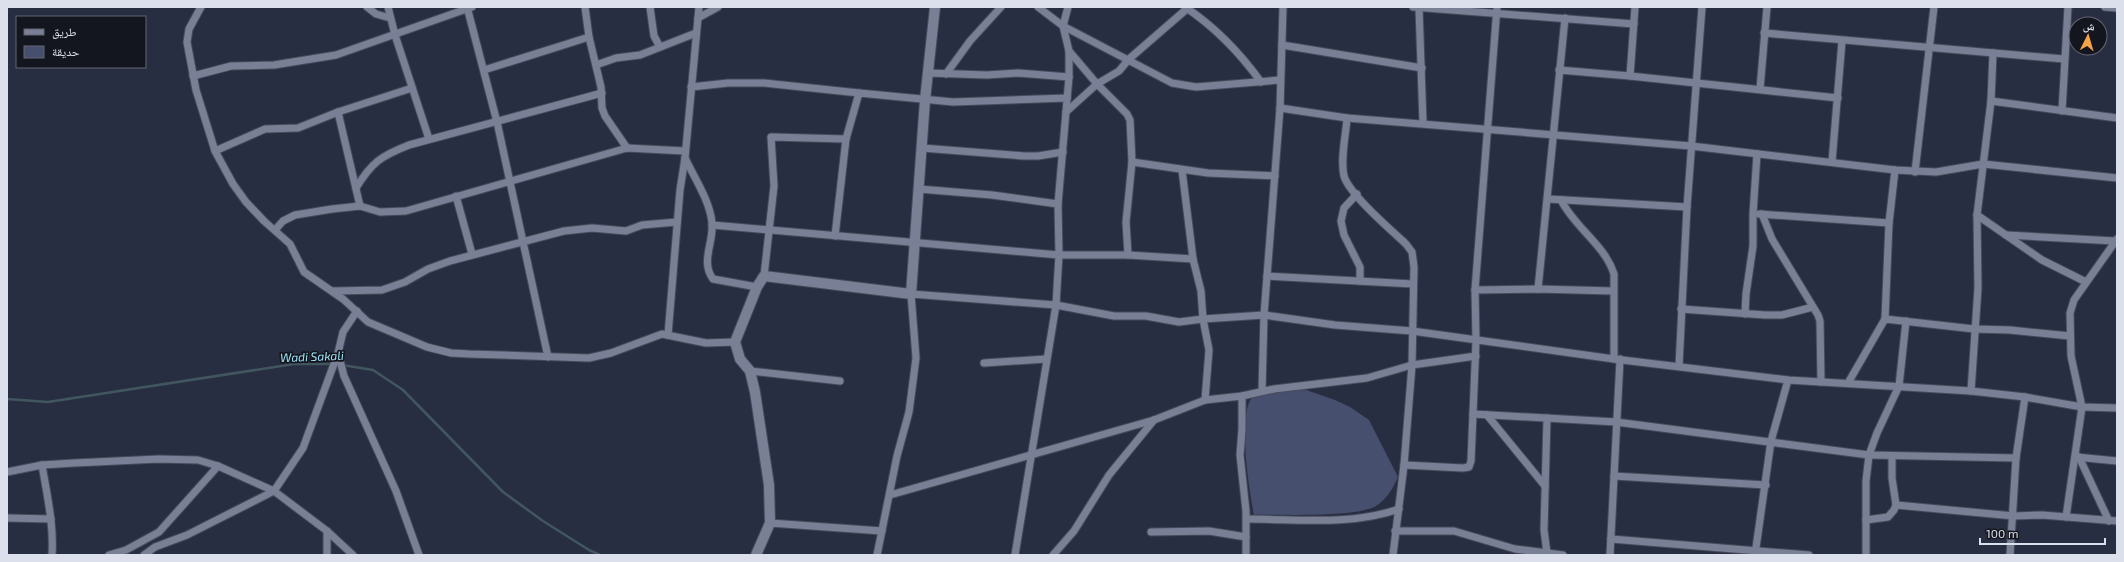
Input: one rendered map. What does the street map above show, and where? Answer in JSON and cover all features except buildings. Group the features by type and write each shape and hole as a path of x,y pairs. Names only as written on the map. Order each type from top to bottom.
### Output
{"street":[{"path":"200,7 189,29 187,42 193,76 215,151 233,184 246,202 264,221 290,244 304,272 311,279 333,291 368,322 378,328 427,347 451,353 589,358 611,353 656,335 668,335 706,343 735,342"},
{"path":"367,7 376,14 390,18"},
{"path":"388,7 390,18 429,139"},
{"path":"585,7 589,37 602,93 605,116 627,148"},
{"path":"650,7 654,36 660,47"},
{"path":"668,335 677,222 699,7"},
{"path":"698,18 718,7"},
{"path":"878,555 897,456 909,412 916,358 912,294 928,73 935,7"},
{"path":"946,74 970,41 1001,7"},
{"path":"1038,7 1063,26 1102,47 1129,59 1172,83 1184,86 1280,80"},
{"path":"1015,555 1033,453 1046,359 1056,305 1059,255 1058,204 1069,77 1069,51 1063,26 1068,7"},
{"path":"1262,391 1264,315 1280,108 1283,7"},
{"path":"1423,123 1422,68 1416,7 1496,9 1565,18 1634,24"},
{"path":"1630,76 1635,7"},
{"path":"1679,366 1680,309 1702,7"},
{"path":"1760,89 1767,7"},
{"path":"1916,172 1934,7"},
{"path":"2062,111 2068,7"},
{"path":"2105,7 2117,8"},
{"path":"193,76 231,66 274,65 336,55 468,8 497,122 524,240 548,357"},
{"path":"1066,112 1097,84 1119,71 1129,59 1187,8 1221,36 1243,59 1260,82"},
{"path":"1404,465 1468,467 1471,462 1476,356 1475,290 1496,9"},
{"path":"1538,289 1565,18"},
{"path":"596,65 616,58 640,55 696,33"},
{"path":"1764,33 1842,41 2064,59"},
{"path":"484,70 589,37"},
{"path":"1832,162 1842,41"},
{"path":"1282,44 1422,68"},
{"path":"1069,51 1130,120 1132,162 1126,222 1128,255"},
{"path":"1971,391 1974,329 1978,288 1977,215 1991,101 1993,53"},
{"path":"1560,70 1838,98"},
{"path":"928,73 1018,73 1069,77"},
{"path":"691,87 728,83 764,83 953,102 1067,98"},
{"path":"215,151 265,129 298,128 338,112 412,88"},
{"path":"356,188 373,164 391,152 429,139 602,93"},
{"path":"835,236 846,140 859,93"},
{"path":"1991,101 2117,118"},
{"path":"1280,108 1347,118 1553,133 1691,146 1916,172 1936,172 1983,164 2117,178"},
{"path":"338,112 360,206"},
{"path":"1347,118 1343,165 1345,176 1356,194 1412,252 1412,365 1404,465 1393,555"},
{"path":"756,555 770,523 769,485 755,392 750,372 740,359 735,342 757,287 764,276 775,177 772,137 846,140"},
{"path":"275,230 283,221 295,215 360,206 380,212 406,210 627,148 685,154"},
{"path":"922,148 1024,156 1038,156 1063,152"},
{"path":"685,154 708,207 712,225 707,265 709,274 713,280 757,287"},
{"path":"1745,314 1746,294 1753,246 1753,214 1757,154"},
{"path":"1132,162 1182,170 1275,176"},
{"path":"1182,170 1193,259 1201,291 1203,319 1209,350 1205,400"},
{"path":"1848,383 1885,319 1889,223 1895,170"},
{"path":"919,189 992,195 1058,204"},
{"path":"1356,194 1344,208 1340,221 1344,235 1360,267 1360,281"},
{"path":"456,196 472,254"},
{"path":"1548,199 1687,207"},
{"path":"1561,200 1572,217 1611,264 1614,274 1613,292 1617,359 1616,422 1610,555"},
{"path":"1753,214 1889,223"},
{"path":"1762,214 1772,239 1820,321 1821,382"},
{"path":"1977,215 2042,260 2086,282"},
{"path":"333,291 382,290 405,282 428,270 472,254 497,249 524,240 572,230 592,228 626,231 642,225 662,225 677,222"},
{"path":"712,225 1059,255 1128,255 1193,259"},
{"path":"2006,235 2116,240"},
{"path":"2066,517 2077,457 2082,407 2071,356 2070,313 2074,300 2116,240"},
{"path":"764,276 912,294 1056,305 1114,316 1141,316 1179,322 1264,315 1335,325 1412,331 1476,341 1788,380 1971,391 2024,397 2082,407 2117,408"},
{"path":"1267,276 1413,284"},
{"path":"1475,290 1538,289 1613,292"},
{"path":"1680,309 1782,315 1813,307"},
{"path":"144,555 155,547 187,535 274,491 303,448 338,353 343,332 357,311"},
{"path":"1885,319 1974,329 2010,330 2070,336"},
{"path":"1866,555 1866,481 1869,455 1877,433 1900,386 1906,321"},
{"path":"338,353 344,376 396,491 419,555"},
{"path":"890,495 953,478 1033,453 1154,420 1205,400 1242,396 1262,391 1367,378 1412,365 1476,356"},
{"path":"984,363 1046,359"},
{"path":"750,372 840,382"},
{"path":"1755,552 1766,485 1771,441 1788,380"},
{"path":"1242,396 1240,455 1247,519 1246,555"},
{"path":"2010,555 2014,516 2016,458 2024,397"},
{"path":"1473,414 1616,422 1771,441 1869,455 2016,458"},
{"path":"1487,415 1545,486"},
{"path":"1547,418 1544,530 1547,553"},
{"path":"1054,555 1074,531 1109,475 1154,420"},
{"path":"1866,520 1892,514 1896,505 1892,478 1892,456"},
{"path":"2077,457 2117,461"},
{"path":"2077,457 2108,521"},
{"path":"7,472 42,465 159,459 198,460 218,466 274,491 327,531 353,555"},
{"path":"42,465 51,519 53,540 52,555"},
{"path":"109,555 126,550 144,542 159,532 218,466"},
{"path":"1614,476 1766,485"},
{"path":"1896,505 2014,516 2042,515 2117,521"},
{"path":"1247,519 1346,520 1382,515 1398,509"},
{"path":"7,518 51,519"},
{"path":"770,523 882,531"},
{"path":"327,531 327,555"},
{"path":"1152,532 1209,531 1246,537"},
{"path":"1395,531 1454,531 1515,549 1563,555"},
{"path":"1611,539 1755,552 1809,555"},
{"path":"144,542 155,547"}],"green space":[{"path":"1288,390 1306,390 1335,400 1350,407 1369,420 1398,477 1389,493 1380,503 1366,510 1335,514 1254,515 1247,471 1245,433 1246,416 1249,403 1255,395 1258,394"}],"waterway":[{"name":"Wadi Sakali","path":"7,399 48,402 294,364 333,364"},
{"name":"Wadi Sakali","path":"342,365 373,370 403,390 503,492 543,521 589,550 600,555"}]}
